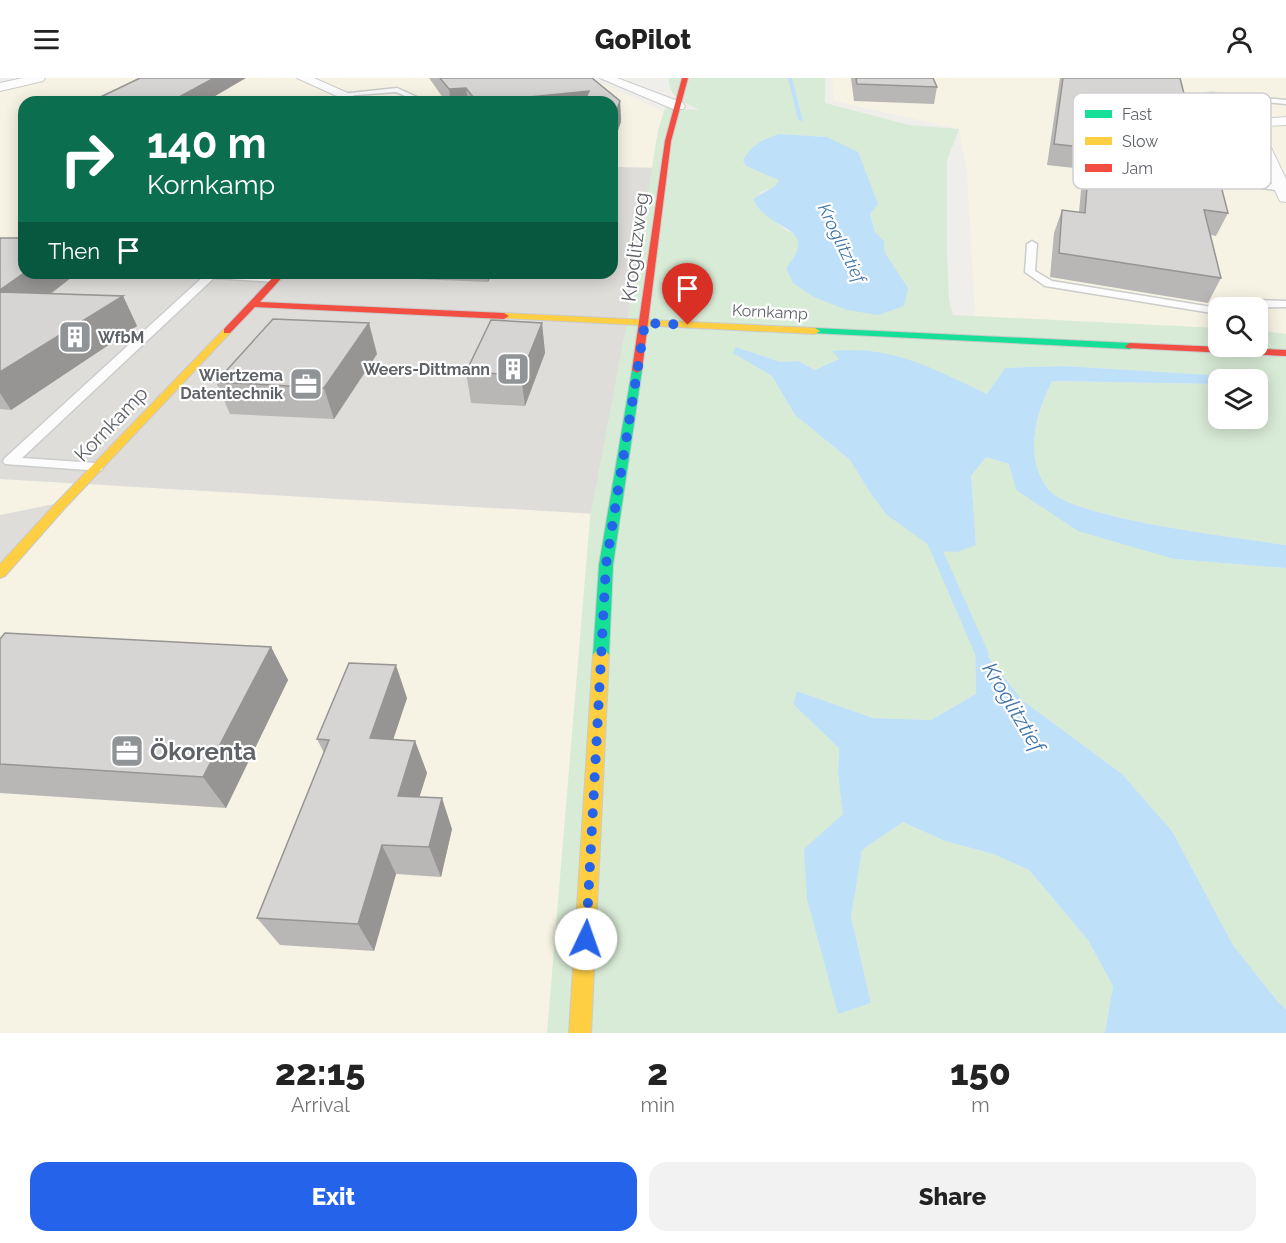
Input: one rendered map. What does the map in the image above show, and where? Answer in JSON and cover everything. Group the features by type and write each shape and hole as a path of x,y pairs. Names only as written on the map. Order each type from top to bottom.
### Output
{"street":[{"path":"0,87 39,78"},
{"path":"303,78 348,96"},
{"path":"606,78 678,106"},
{"name":"Kroglitzweg","path":"580,1033 606,565 645,323 668,141 686,78"},
{"path":"1271,122 1286,121"},
{"path":"1271,164 1284,193"},
{"name":"Kornkamp","path":"0,573 96,468 276,279"},
{"name":"Kornkamp","path":"253,304 1286,353"}],"lane":[{"path":"344,94 397,90 411,96"},
{"path":"1271,101 1286,102"},
{"path":"1262,189 1284,193"},
{"path":"1032,244 1030,272 1049,284 1208,309"},
{"path":"5,461 207,279"},
{"path":"1268,303 1286,304"},
{"path":"5,461 96,468"}],"shaded area":[{"path":"39,78 590,78 660,110 667,121 664,168 618,167 618,96 18,96 18,250 0,249 0,87"},
{"path":"832,78 1286,78 1286,344 1268,343 1268,297 1208,297 1208,341 976,330 967,172 959,129 834,101"},
{"path":"618,167 664,168 614,515 0,479 0,249 18,267 18,279 618,279"},
{"path":"0,479 614,515 580,1033 0,1033"},
{"path":"64,502 0,574 0,515"}],"green space":[{"path":"669,78 825,78 825,103 909,125 959,129 947,160 947,253 949,300 953,315 1208,328 1208,357 1268,357 1268,332 1286,334 1286,545 1159,526 1122,518 1063,500 1048,489 1040,476 1034,449 1037,422 1052,381 1208,384 1208,429 1268,429 1268,369 1208,369 1208,375 1063,366 1005,368 987,394 935,370 832,351 839,359 815,370 798,361 780,362 736,347 772,376 795,415 850,460 871,494 976,545 971,476 986,457 1009,464 1016,490 1174,559 1286,568 1286,1009 1233,945 1172,831 1122,774 1022,700 975,641 976,694 931,720 873,718 797,691 793,704 839,748 838,775 844,814 838,1014 871,1003 851,917 862,850 903,822 945,841 993,854 1029,870 1088,940 1113,986 1105,1033 547,1033 590,518 631,300 658,130 665,108 699,110 678,98 671,90","holes":["779,134 826,137 870,214 875,232 884,241 885,253 797,254 796,236 781,227 759,193 776,186 779,180"]}],"water":[{"path":"779,134 827,137 858,152 878,204 870,214 875,232 884,241 885,253 908,288 904,306 878,315 847,310 814,297 793,283 786,268 796,254 798,244 796,236 760,210 753,199 775,186 779,180 746,166 743,160 758,143"},
{"path":"736,347 780,362 798,361 815,370 839,359 832,351 854,350 894,355 930,368 987,394 1005,368 1063,366 1208,375 1208,384 1052,381 1041,408 1035,435 1034,449 1040,476 1048,489 1063,500 1089,509 1159,526 1286,545 1286,568 1174,559 1078,531 1016,490 1009,464 986,457 971,476 976,545 957,552 937,551 887,515 850,460 795,415 772,376 733,353"},
{"path":"975,640 1022,700 1122,774 1172,831 1233,945 1286,1009 1286,1033 1105,1033 1113,986 1088,940 1029,870 993,854 945,841 903,822 862,850 851,917 871,1003 838,1014 807,899 804,849 843,814 838,774 839,748 793,704 797,691 873,718 931,720 976,694"}],"building":[{"path":"140,78 214,78 181,96 102,96"},
{"path":"440,78 592,78 614,96 587,96 589,91 538,96 472,96 466,88 449,89"},
{"path":"856,78 933,78 937,87 857,84"},
{"path":"1063,78 1180,78 1184,93 1073,93 1073,146 1054,144"},
{"path":"1087,189 1222,189 1228,213 1204,210 1221,278 1059,253 1062,210 1085,213"},
{"path":"0,238 18,238 18,277 0,290"},
{"path":"0,292 123,296 0,372"},
{"path":"273,319 369,323 324,388 216,382"},
{"path":"491,320 542,323 521,375 466,372"},
{"name":"Ökorenta","path":"5,633 271,647 203,777 0,764 0,639"},
{"path":"349,663 396,665 370,738 415,741 398,796 442,798 429,847 382,845 358,924 257,918 329,740 317,739"}],"waterway":[{"name":"Kroglitztief","path":"790,78 801,120"},
{"name":"Kroglitztief","path":"931,538 982,654"}],"traffic: fast":[{"path":"815,331 1130,346"},
{"path":"601,655 606,565 637,370"}],"traffic: slow":[{"path":"504,316 815,331"},
{"path":"0,573 61,505 227,331"},
{"path":"580,1033 601,655"}],"traffic: jam":[{"path":"637,370 668,141 685,78"},
{"path":"227,331 276,279"},
{"path":"253,304 504,316"},
{"path":"1130,346 1286,353"}],"place":[{"name":"WfbM","path":"75,337"},
{"name":"Weers-Dittmann","path":"513,369"},
{"name":"Wiertzema Datentechnik","path":"306,384"},
{"name":"Ökorenta","path":"127,751"}],"route":[{"path":"586,939 606,565 645,323 688,325"}]}
